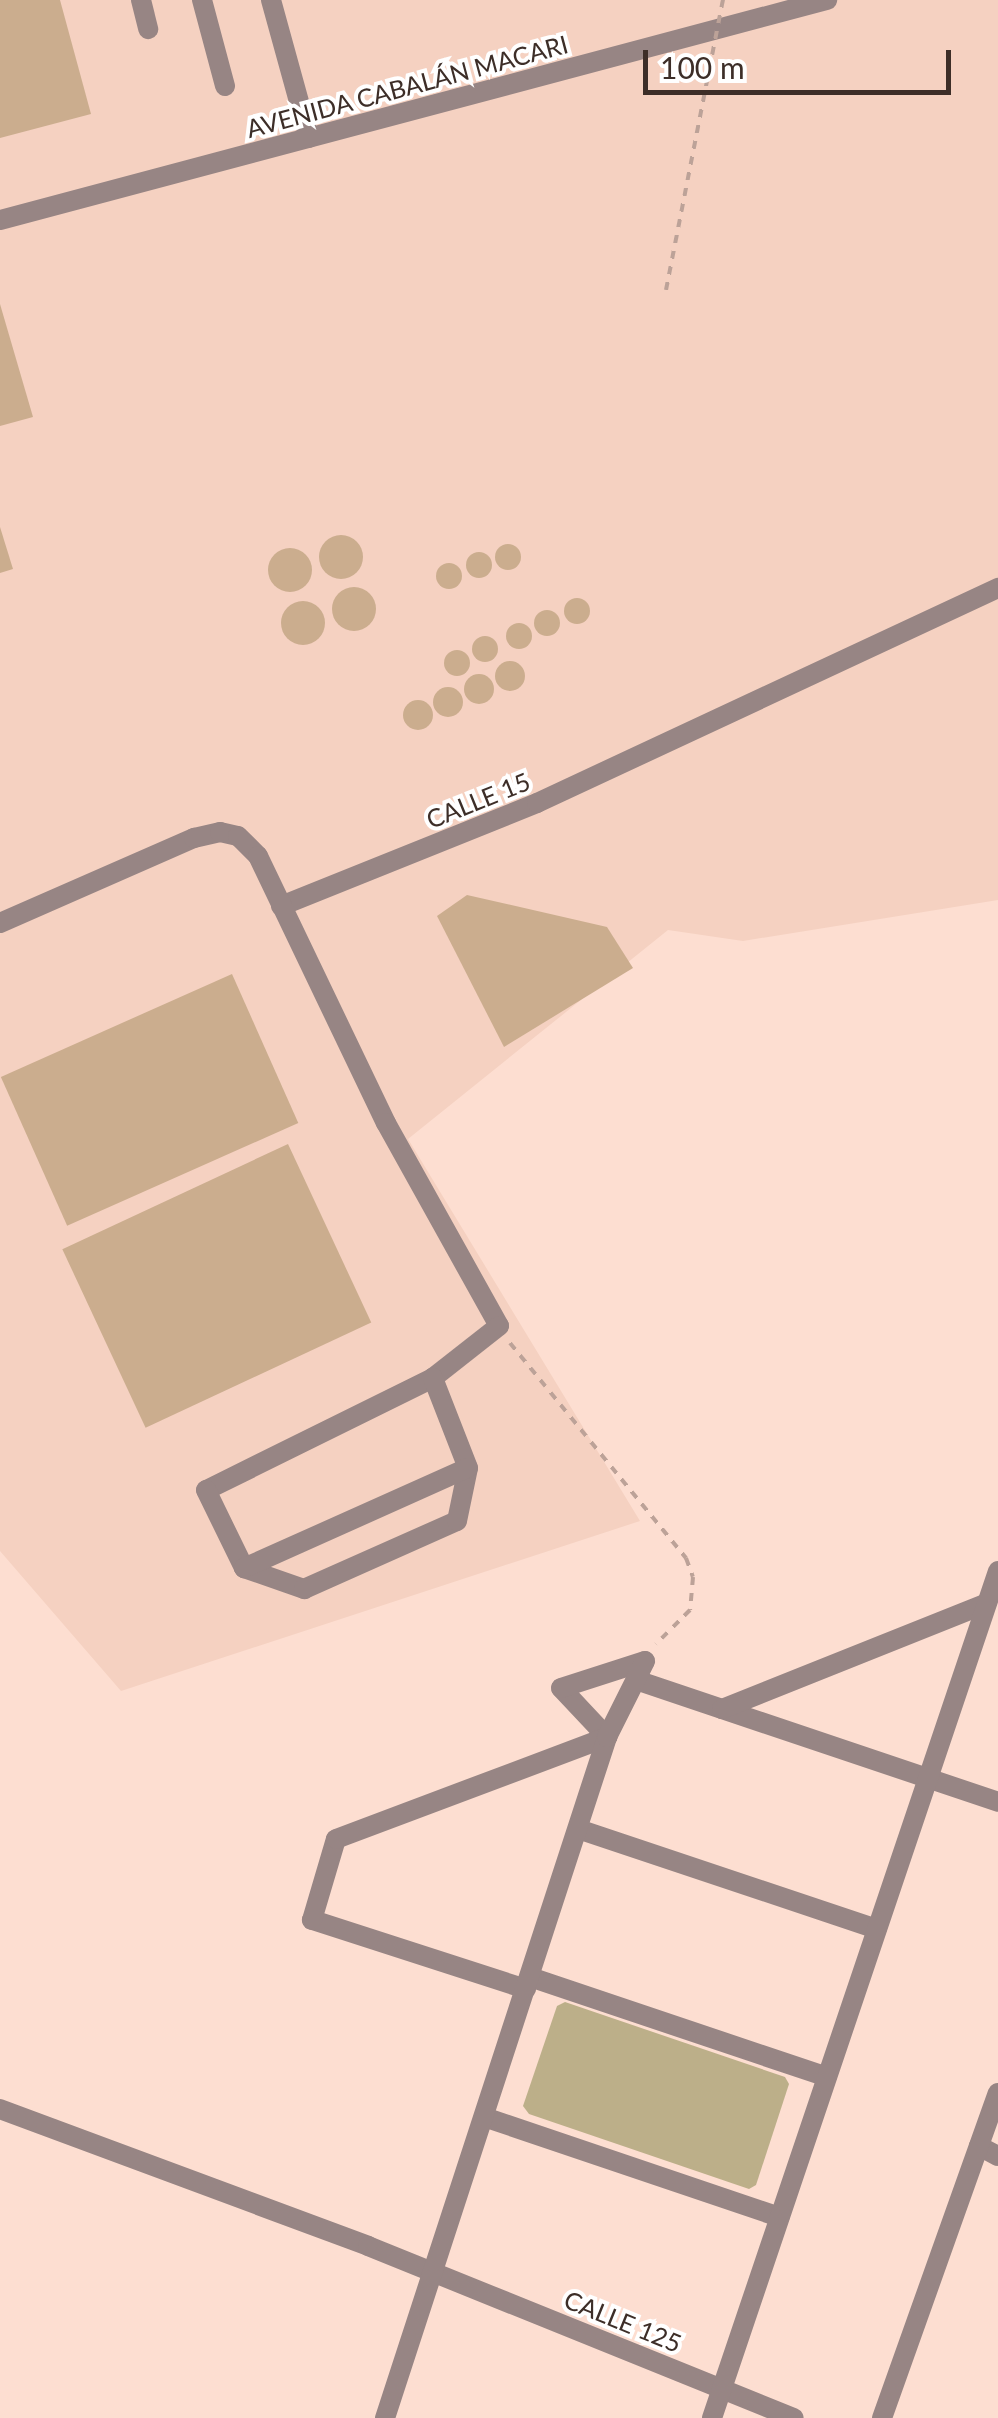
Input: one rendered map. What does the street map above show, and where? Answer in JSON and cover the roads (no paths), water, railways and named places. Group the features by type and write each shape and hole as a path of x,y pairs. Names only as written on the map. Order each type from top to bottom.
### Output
{"street":[{"path":"141,0 148,28"},
{"path":"202,0 225,86"},
{"path":"271,0 308,138"},
{"name":"AVENIDA CABALÁN MACARI","path":"0,220 827,0"},
{"name":"CALLE 15","path":"282,906 537,803 998,588"},
{"path":"0,924 220,832 238,836 258,856 386,1123 498,1326 433,1378 206,1490 244,1568 304,1589 457,1521 468,1468 433,1378"},
{"path":"244,1568 468,1468"},
{"path":"712,2418 998,1571"},
{"path":"722,1709 987,1603"},
{"path":"385,2418 607,1736 641,1670"},
{"path":"607,1736 561,1688 641,1670 722,1709 998,1802"},
{"path":"607,1736 336,1838 312,1920 828,2077"},
{"path":"578,1830 878,1929"},
{"path":"882,2418 989,2151 998,2093"},
{"name":"CALLE 125","path":"0,2109 434,2273 794,2418"},
{"path":"484,2117 780,2217"}]}
